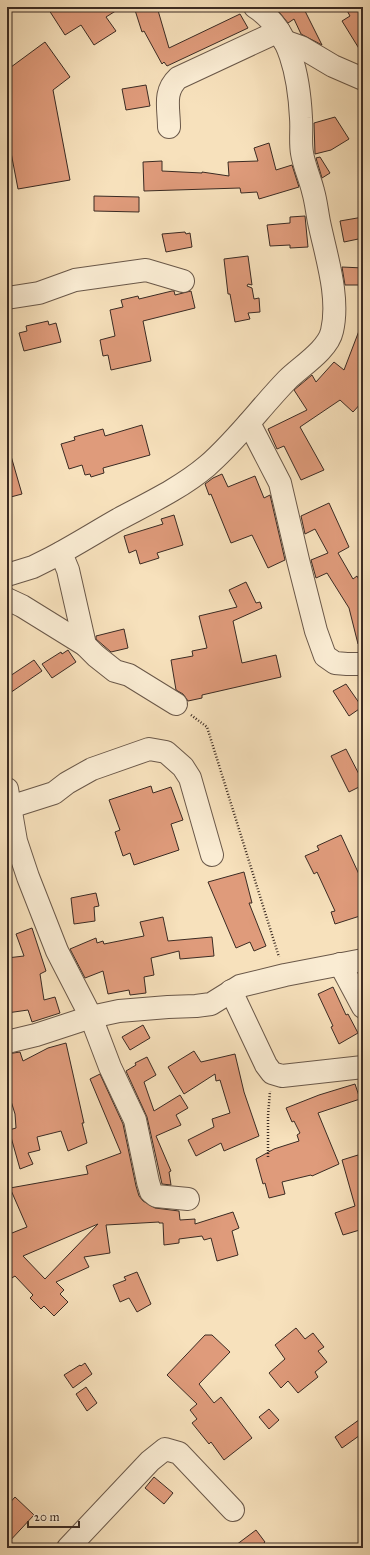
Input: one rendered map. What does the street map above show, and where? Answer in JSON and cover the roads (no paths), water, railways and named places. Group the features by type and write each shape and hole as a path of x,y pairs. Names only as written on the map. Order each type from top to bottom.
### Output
{"street":[{"path":"7,575 33,567 61,553 176,488 206,466 249,423 288,379 314,356 327,342 332,332 334,297 327,255 313,191 302,153 301,116 297,80 291,56 281,36 267,14 255,7"},
{"path":"281,36 333,66 363,79"},
{"path":"170,127 168,92 172,84 178,78 281,36"},
{"path":"7,298 39,293 75,280 146,270 183,281"},
{"path":"249,423 280,483 314,624 326,656 335,663 363,664"},
{"path":"61,553 70,576 85,644"},
{"path":"7,600 22,606 85,644 96,656 114,671 129,675 176,704"},
{"path":"188,1199 156,1196 152,1192 148,1182 135,1120 110,1067 91,1017 57,951 28,877 16,841 8,798 54,793 67,783 92,769 149,749 166,752 175,758 190,778 212,855"},
{"path":"7,1042 36,1035 91,1017 120,1011 211,1004 240,986 284,975 363,960"},
{"path":"340,964 363,1007"},
{"path":"231,991 266,1065 272,1073 282,1076 363,1067"},
{"path":"68,1548 150,1461 165,1449 179,1453 233,1510"}]}
